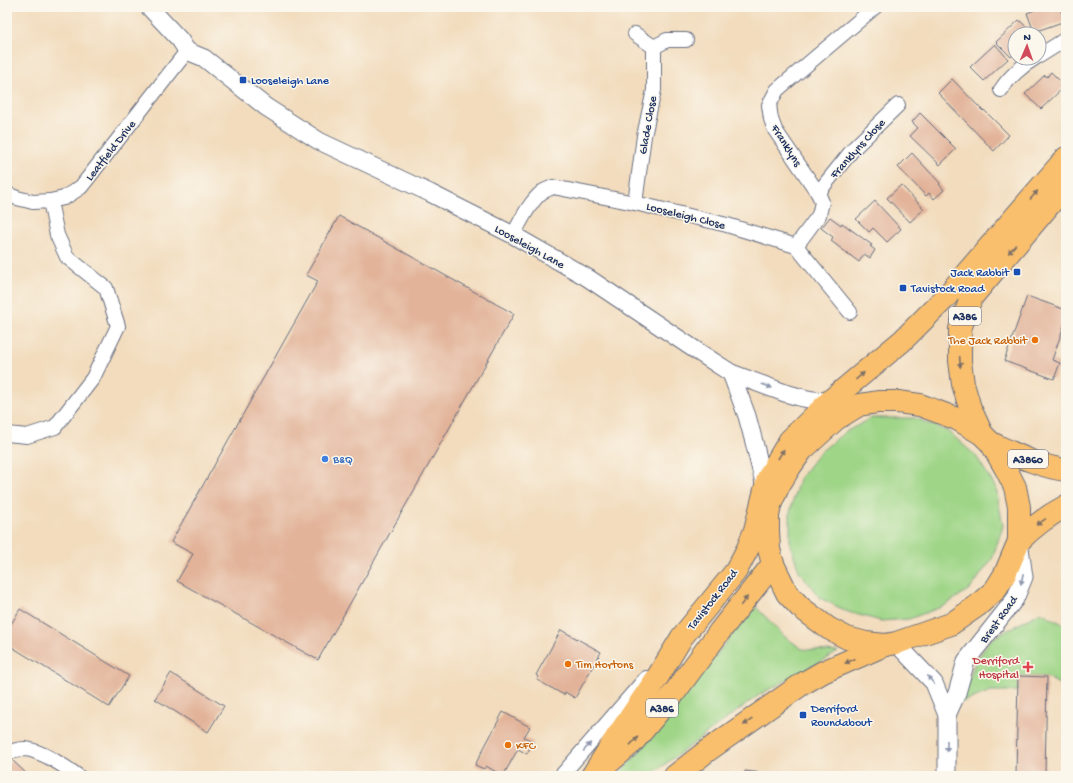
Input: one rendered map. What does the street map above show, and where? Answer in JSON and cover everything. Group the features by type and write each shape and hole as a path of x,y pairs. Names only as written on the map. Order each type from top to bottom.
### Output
{"main road":[{"name":"Tavistock Road","path":"593,776 682,637 736,571 748,548 768,497 768,478 790,440 830,401 902,341 945,298 1066,158"},
{"name":"A386","path":"986,439 970,408 963,384 960,361 960,329 971,298 1066,185"},
{"path":"675,776 802,684 823,672 891,644 950,624 977,606 995,590 1005,574 1019,541 1019,507 1015,487 1006,469 986,439 957,419 920,405 898,402 878,402 859,405 836,419 802,450 779,485 768,497 768,531 769,549 773,564 787,593 800,607 828,628 847,638 866,643 891,644"},
{"name":"A3860","path":"986,439 1032,461 1066,470"},
{"path":"1019,541 1032,529 1066,506"},
{"name":"Tavistock Road","path":"593,776 633,742 675,692 773,564"}],"street":[{"path":"150,7 180,40 187,51"},
{"name":"Franklyns","path":"796,246 819,214 822,202 818,193 775,130 771,119 769,105 777,90 875,7"},
{"path":"635,34 654,47 667,40 686,40"},
{"path":"1047,51 1066,39"},
{"name":"Glade Close","path":"635,203 644,136 654,90 654,47"},
{"name":"Leatfield Drive","path":"7,194 33,202 64,198 81,187 187,51"},
{"name":"Looseleigh Lane","path":"187,51 204,58 266,107 319,141 430,193 513,235 588,278 697,352 731,373 803,398 859,405"},
{"path":"1001,90 1005,83 1025,66"},
{"name":"Franklyns Close","path":"818,193 854,148 898,105"},
{"name":"Looseleigh Close","path":"513,235 536,197 543,191 553,187 635,203 728,226 796,246"},
{"path":"7,434 27,436 55,427 93,378 118,326 106,288 68,257 57,235 50,200"},
{"path":"796,246 850,312"},
{"path":"731,373 747,416 768,497"},
{"name":"Brest Road","path":"947,715 957,693 966,661 1015,599 1024,577 1019,541"},
{"path":"561,776 682,637"},
{"name":"Brest Road","path":"891,644 934,683 947,715 946,776"},
{"path":"7,754 12,751 26,749 39,753 66,767 78,776"}],"green space":[{"path":"872,418 915,418 949,432 976,456 996,488 1003,526 992,559 971,588 944,606 909,619 881,621 848,612 820,598 799,571 790,543 790,512 799,479 819,453 845,432"},
{"path":"755,606 784,636 802,649 838,652 759,695 649,776 616,776 634,758"},
{"path":"1041,612 1066,626 1066,688 1047,677 1019,676 1018,691 991,691 960,703 975,663 990,640"}],"building":[{"path":"1043,7 1059,7 1065,21 1047,27 1047,26 1032,26 1027,13"},
{"path":"1019,20 1025,26 1013,26"},
{"path":"1007,31 1007,53 996,42"},
{"path":"995,44 1007,58 1007,60 984,81 970,67"},
{"path":"1051,72 1065,86 1041,109 1025,94 1045,75 1047,77"},
{"path":"952,79 1009,135 994,151 938,93"},
{"path":"920,113 956,149 940,165 910,136 918,128 912,122"},
{"path":"912,153 940,183 939,184 944,190 934,199 929,193 926,196 898,167"},
{"path":"901,185 924,209 910,222 887,198"},
{"path":"875,201 901,229 887,242 873,228 869,232 856,219"},
{"name":"B&Q","path":"339,216 514,314 318,660 177,581 193,554 171,542 318,281 306,275"},
{"path":"830,217 841,225 842,223 872,245 870,246 875,250 870,258 864,254 859,262 831,241 833,237 821,228"},
{"name":"The Jack Rabbit","path":"1027,296 1066,310 1066,320 1052,360 1060,363 1054,379 1004,361"},
{"path":"20,609 129,676 109,707 7,644 7,631"},
{"name":"Tim Hortons","path":"561,630 601,652 575,698 565,692 564,695 537,680 539,677 536,675"},
{"path":"171,673 224,706 208,732 155,699"},
{"path":"1018,676 1047,677 1045,776 1016,776"},
{"name":"KFC","path":"503,712 530,727 524,737 533,742 527,754 518,749 503,776 486,766 484,769 475,765"},
{"path":"12,760 29,776 7,776 7,765"},
{"path":"745,771 782,775 782,776 744,776"}],"place":[{"name":"Looseleigh Lane","path":"243,80"},
{"name":"Jack Rabbit","path":"1017,272"},
{"name":"Tavistock Road","path":"903,288"},
{"name":"The Jack Rabbit","path":"1035,340"},
{"name":"B&Q","path":"325,459"},
{"name":"Tim Hortons","path":"568,664"},
{"name":"Derriford Hospital","path":"1028,667"},
{"name":"Derriford Roundabout","path":"803,715"},
{"name":"KFC","path":"508,745"}]}
